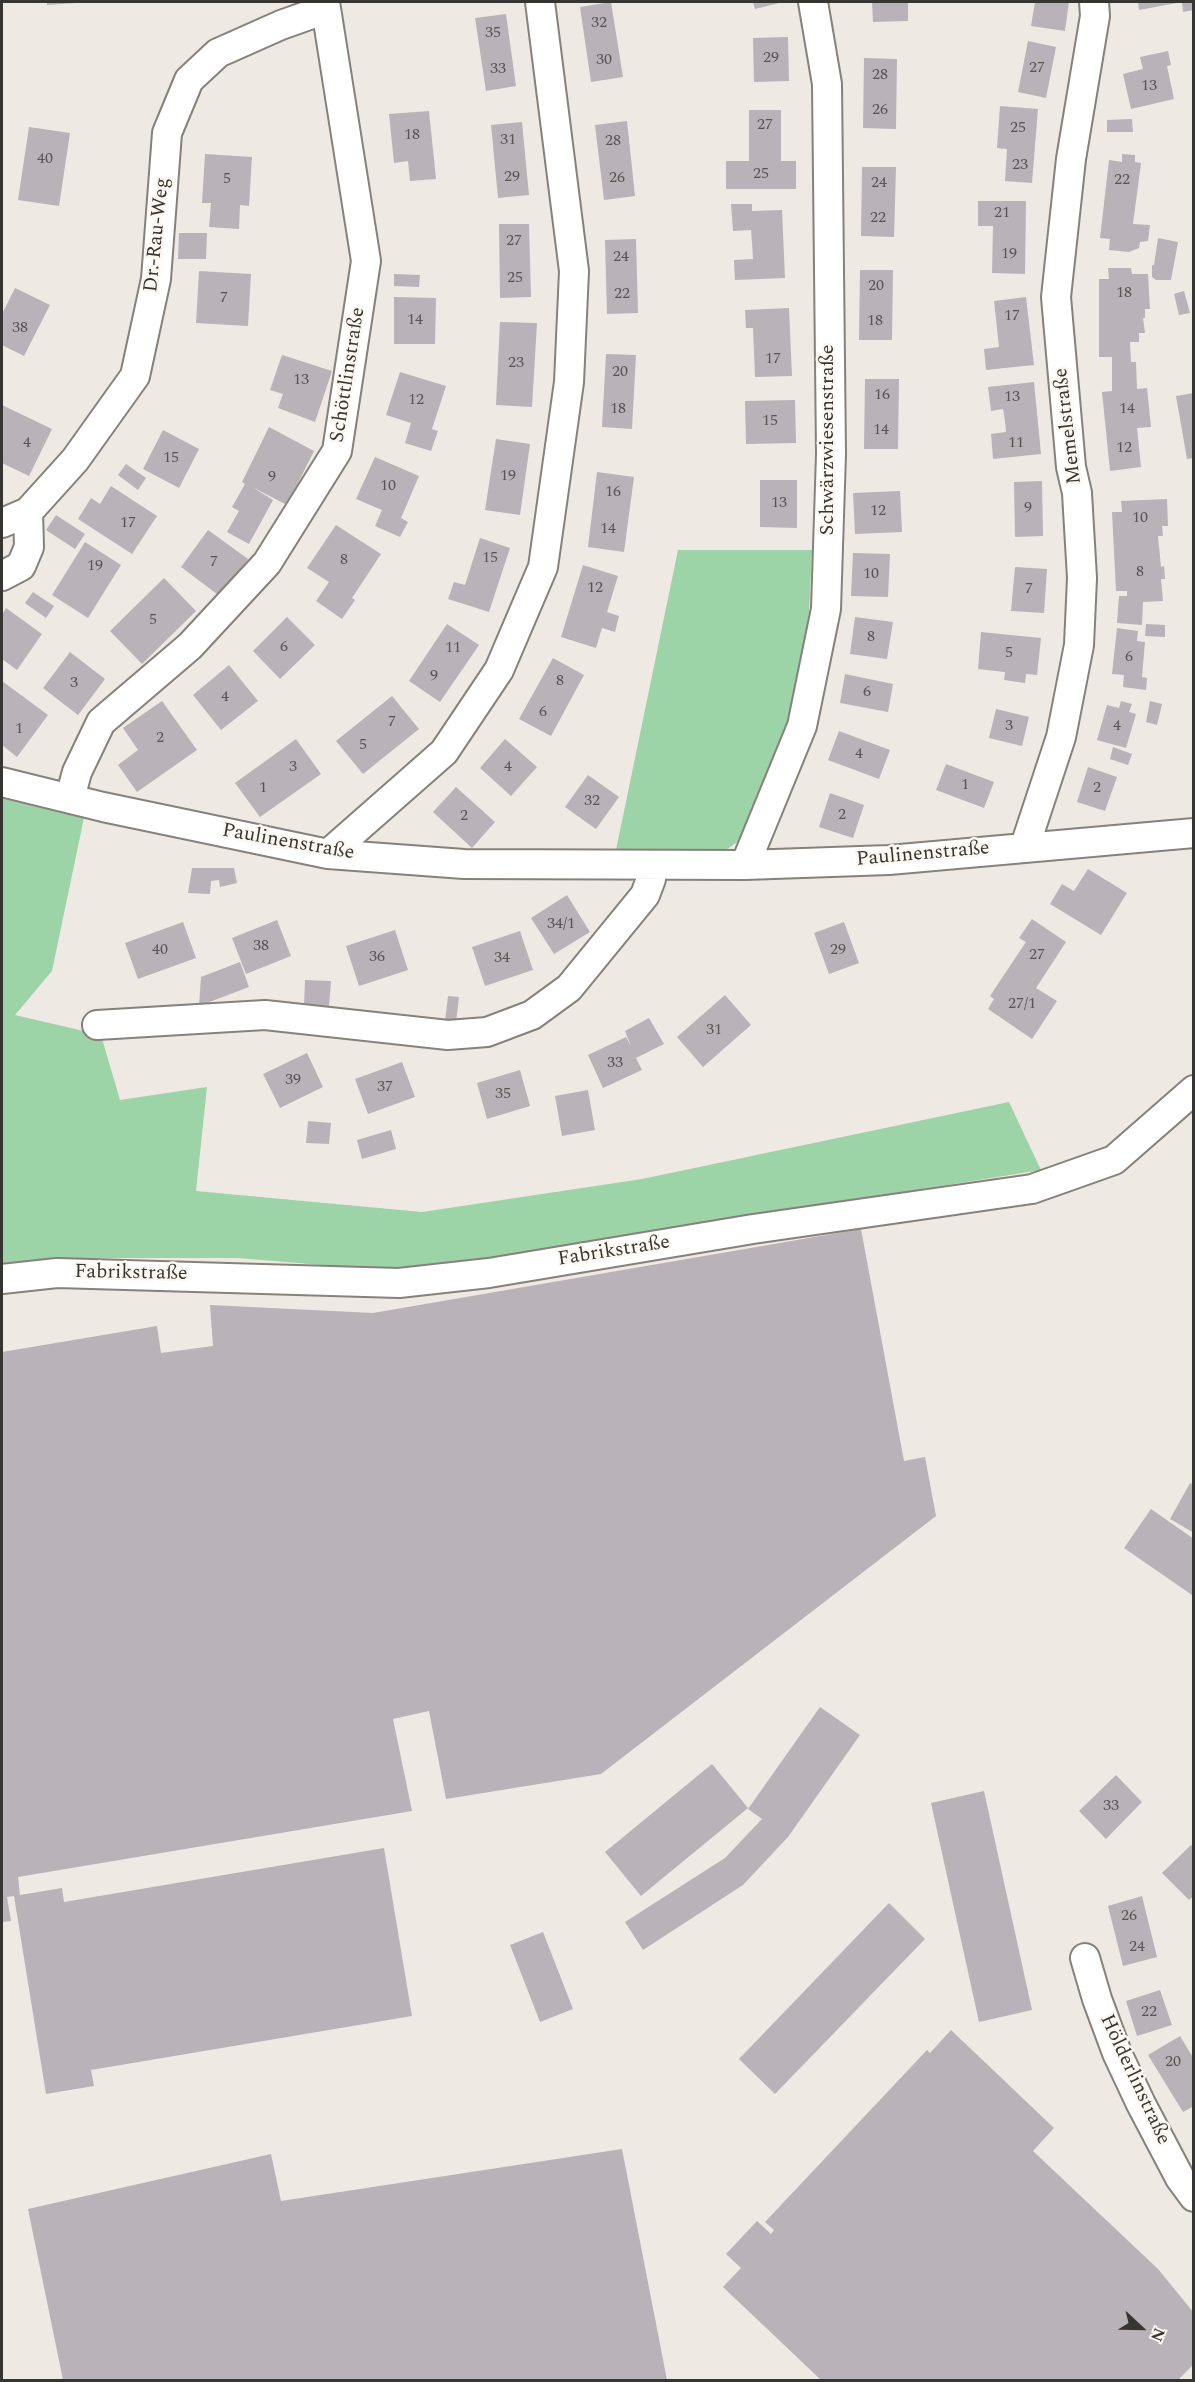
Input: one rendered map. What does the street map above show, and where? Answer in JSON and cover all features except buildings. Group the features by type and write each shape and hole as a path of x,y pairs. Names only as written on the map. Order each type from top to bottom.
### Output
{"street":[{"path":"328,854 444,752 499,670 543,567 560,460 569,382 574,271 540,2"},
{"name":"Schwärzwiesenstraße","path":"746,865 802,726 826,609 831,454 827,84 813,2"},
{"name":"Memelstraße","path":"1025,846 1061,737 1078,645 1082,567 1077,494 1071,467 1056,297 1071,159 1095,16 1094,2"},
{"name":"Dr.-Rau-Weg","path":"2,523 28,512 75,460 135,376 156,279 167,134 189,80 218,53 326,5"},
{"name":"Schöttlinstraße","path":"70,798 77,772 101,722 190,646 267,563 337,451 366,261 326,5"},
{"path":"2,576 21,566 29,547 28,512"},
{"name":"Paulinenstraße","path":"2,782 328,854 464,864 651,866 889,860 1025,846 1194,833"},
{"path":"97,1025 265,1015 448,1035 487,1032 532,1015 569,988 645,895 651,879 651,866"},
{"name":"Fabrikstraße","path":"2,1279 57,1272 399,1282 489,1273 753,1229 1032,1190 1114,1160 1194,1090"},
{"name":"Hölderlinstraße","path":"1085,1958 1117,2053 1152,2126 1180,2178 1194,2197"}],"green space":[{"path":"678,550 812,550 809,612 793,712 757,808 739,841 724,851 616,850"},
{"path":"2,798 85,813 52,971 15,1015 101,1035 120,1100 207,1087 196,1191 422,1212 642,1179 1009,1102 1041,1170 404,1272 238,1258 57,1258 2,1267"}]}
